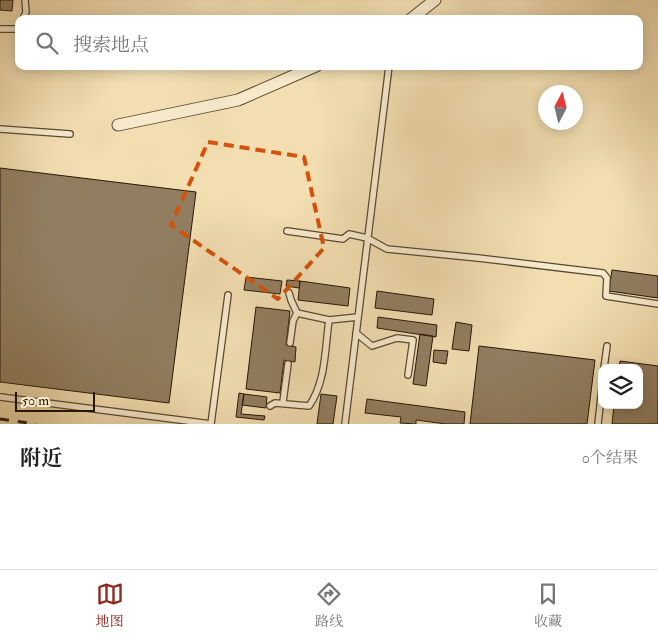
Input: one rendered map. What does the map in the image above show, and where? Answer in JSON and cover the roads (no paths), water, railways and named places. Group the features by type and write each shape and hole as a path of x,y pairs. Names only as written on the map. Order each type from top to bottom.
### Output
{"street":[{"path":"416,15 435,0"},
{"path":"118,125 238,100 307,70"}],"lane":[{"path":"25,0 25,15"},
{"path":"0,29 15,29"},
{"path":"345,424 388,70"},
{"path":"0,129 70,134"},
{"path":"286,231 343,238 349,234 367,238 387,249 602,273 607,278 606,296 658,304"},
{"path":"290,293 297,313"},
{"path":"0,397 211,424 228,295"},
{"path":"297,313 329,320 358,317"},
{"path":"290,343 293,321 297,313"},
{"path":"270,406 275,402 283,402 309,406 314,399 320,385 329,320"},
{"path":"356,332 372,346 397,338 413,340 408,375"},
{"path":"605,364 607,346"},
{"path":"283,402 288,364"},
{"path":"598,424 600,409"}],"railway":[{"path":"0,419 36,424"}]}
